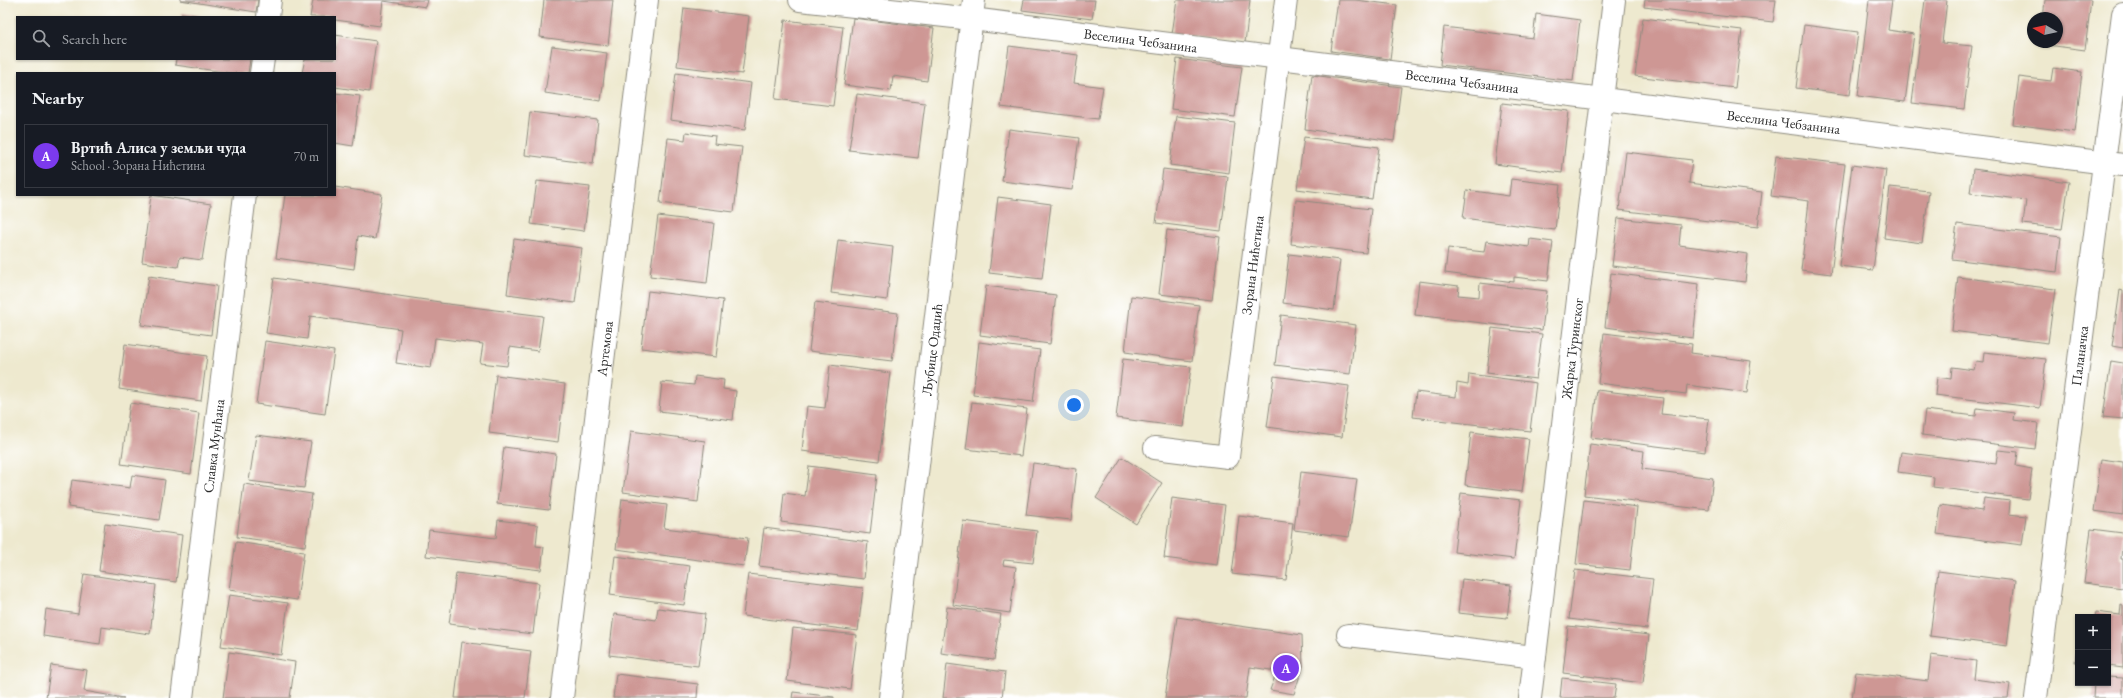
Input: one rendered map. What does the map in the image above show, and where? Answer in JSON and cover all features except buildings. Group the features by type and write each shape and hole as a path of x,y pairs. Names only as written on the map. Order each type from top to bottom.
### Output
{"street":[{"path":"268,16 270,0"},
{"name":"Артемова","path":"562,698 647,0"},
{"name":"Веселина Чебзанина","path":"800,0 973,10 1279,58 2114,164"},
{"name":"Зорана Нићетина","path":"1155,448 1228,457 1286,0"},
{"name":"Жарка Туринског","path":"1530,698 1614,0"},
{"name":"Љубице Одаџић","path":"890,698 973,10"},
{"name":"Паланачка","path":"2036,698 2114,164 2123,14"},
{"path":"261,72 263,60"},
{"name":"Славка Мунћана","path":"182,698 246,196"},
{"path":"1348,635 1535,657"}],"place":[{"name":"Вртић Алиса у земљи чуда","path":"1286,668"}]}
